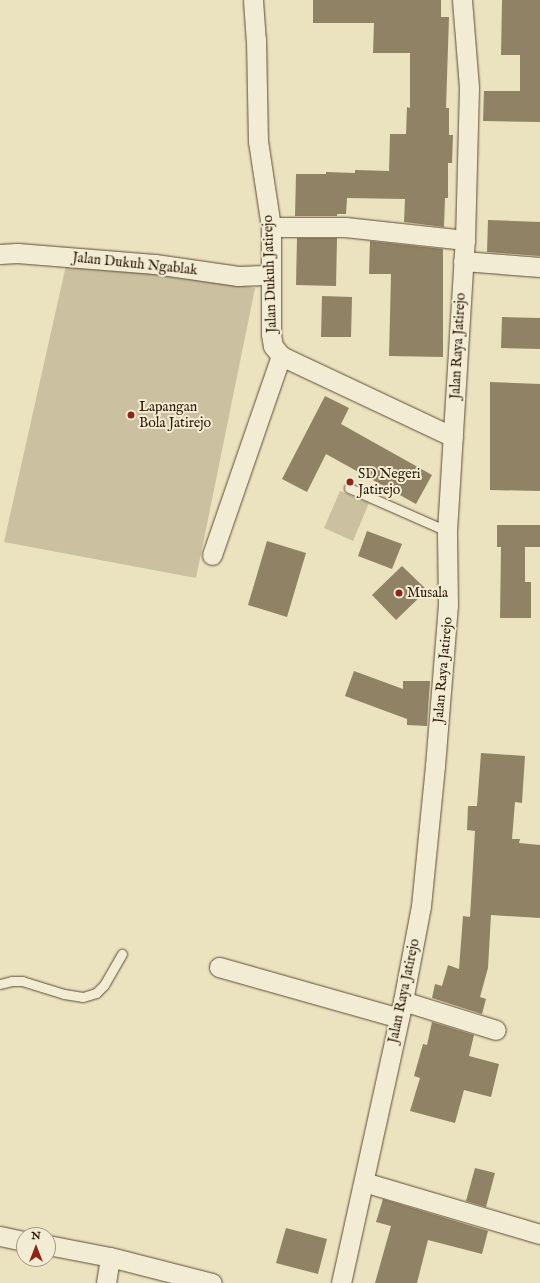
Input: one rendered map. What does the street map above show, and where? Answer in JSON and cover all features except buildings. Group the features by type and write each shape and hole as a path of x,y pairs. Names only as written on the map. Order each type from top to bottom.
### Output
{"street":[{"name":"Jalan Dukuh Jatirejo","path":"253,0 256,39 258,141 271,227 271,334 273,346 281,356"},
{"name":"Jalan Raya Jatirejo","path":"342,1283 346,1258 401,1009 421,906 435,766 448,606 447,531 465,240 469,87 462,0"},
{"path":"271,227 345,228 465,240"},
{"name":"Jalan Dukuh Ngablak","path":"0,254 17,253 155,264 238,276 271,275"},
{"path":"463,261 540,266"},
{"path":"212,555 281,356 453,437"},
{"path":"219,966 496,1030"},
{"path":"364,1182 540,1234"},
{"path":"0,1236 16,1239"},
{"path":"56,1247 110,1257 212,1283"},
{"path":"106,1283 110,1257"}],"lane":[{"path":"349,488 447,531"},
{"path":"0,984 12,981 22,981 64,994 83,997 96,993 104,985 122,954"}],"shaded area":[{"name":"Lapangan Bola Jatirejo","path":"69,252 255,288 196,578 4,542"},
{"path":"340,491 369,503 353,541 324,528"}],"place":[{"name":"Lapangan Bola Jatirejo","path":"131,415"},
{"name":"SD Negeri Jatirejo","path":"350,482"},
{"name":"Musala","path":"399,593"}]}
